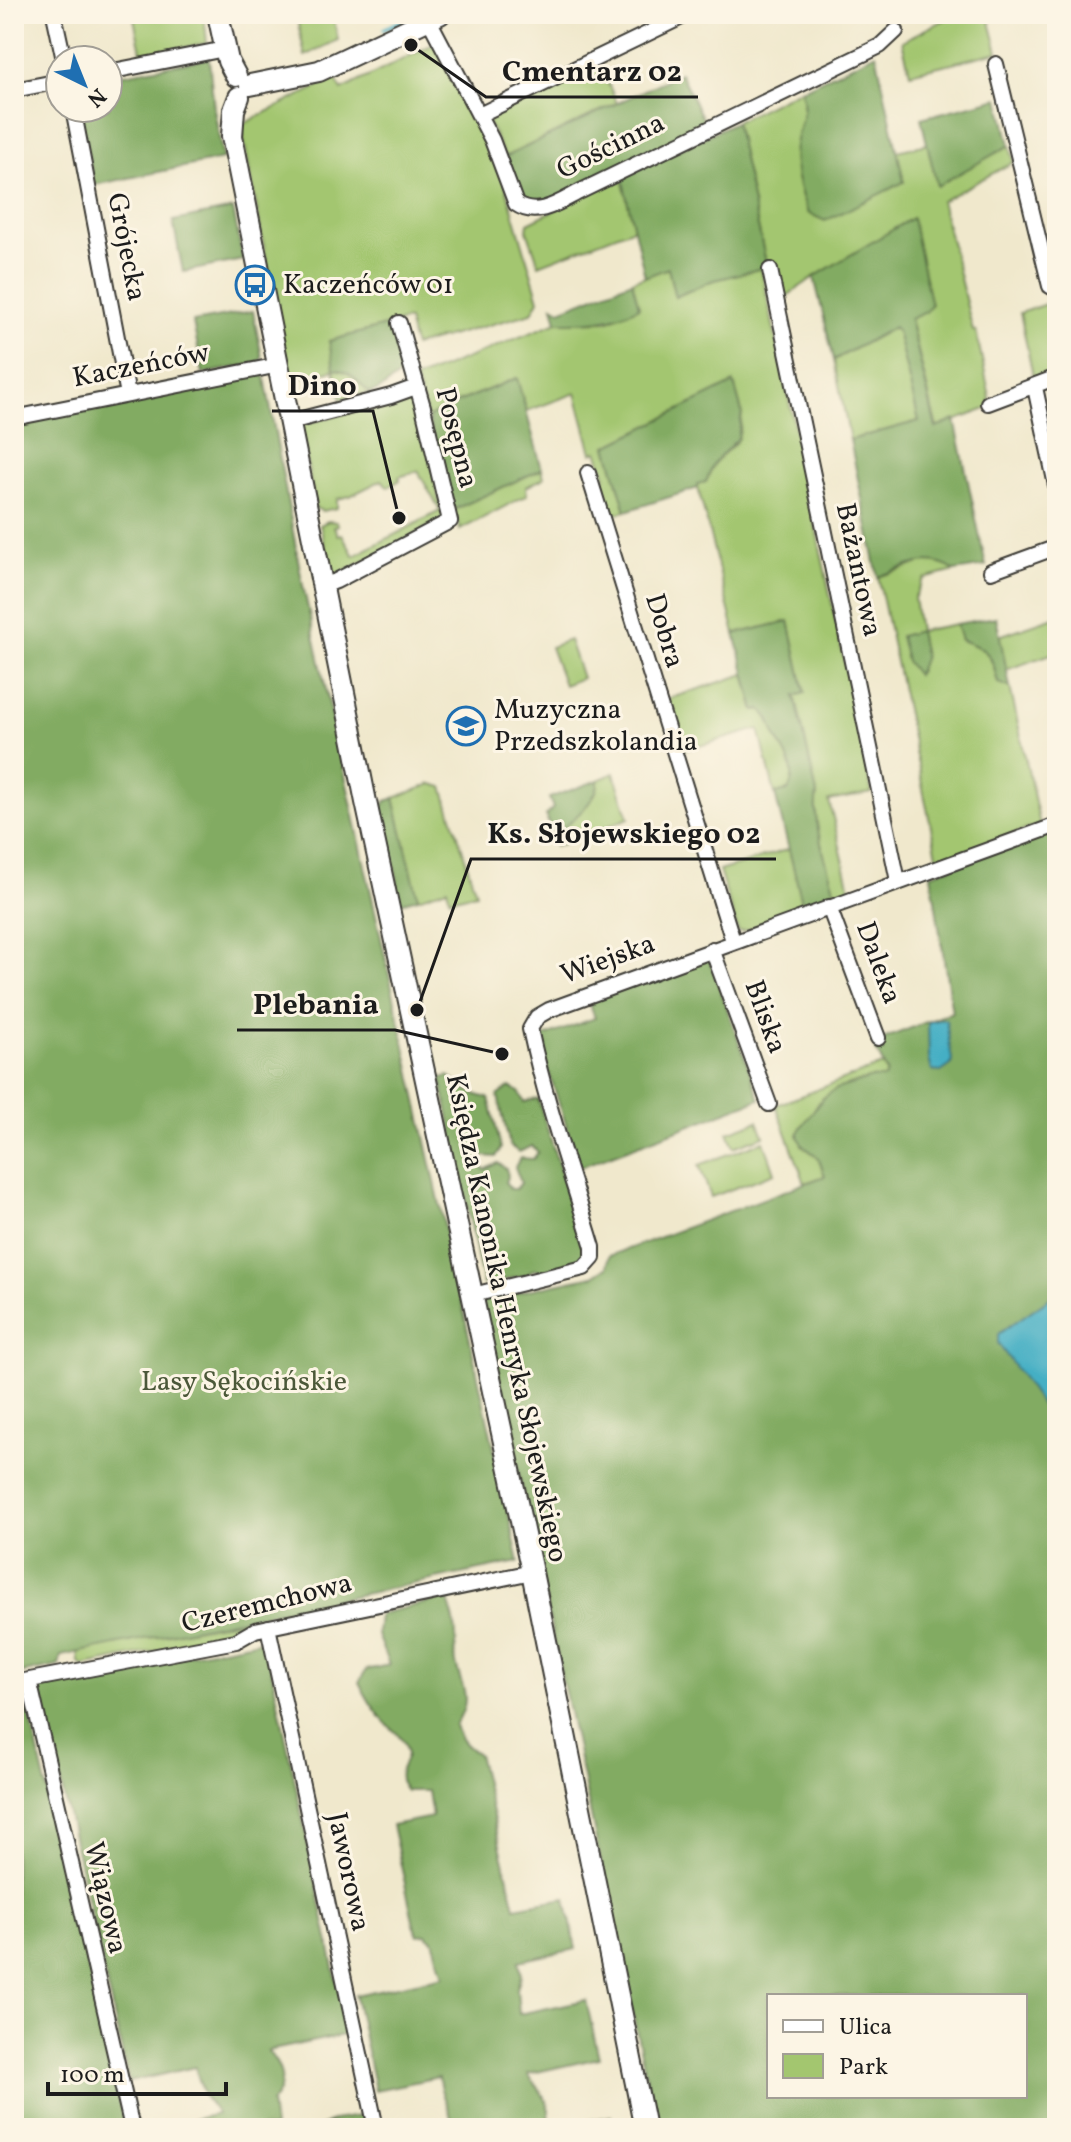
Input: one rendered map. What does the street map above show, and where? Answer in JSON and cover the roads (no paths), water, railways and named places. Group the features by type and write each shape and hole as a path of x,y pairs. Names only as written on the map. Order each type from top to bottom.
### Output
{"street":[{"path":"54,14 61,44"},
{"path":"218,14 225,49 242,86 319,71 434,17 479,115 688,14"},
{"name":"Gościnna","path":"479,115 500,156 516,204 525,210 546,208 880,46 896,31"},
{"path":"124,69 225,49"},
{"path":"996,64 1050,286 1057,290"},
{"path":"14,90 44,84"},
{"name":"Księdza Kanonika Henryka Słojewskiego","path":"242,86 234,110 232,136 373,832 532,1572 645,2128"},
{"name":"Grójecka","path":"76,124 128,395"},
{"name":"Bażantowa","path":"770,270 898,881"},
{"name":"Posępna","path":"323,586 450,521 399,323"},
{"name":"Kaczeńców","path":"14,418 279,365"},
{"path":"988,403 1057,377"},
{"path":"290,422 416,387"},
{"path":"1036,392 1057,490"},
{"name":"Dobra","path":"588,473 733,941"},
{"path":"991,571 1057,547"},
{"name":"Wiejska","path":"473,1295 584,1268 593,1258 593,1247 543,1086 531,1024 549,1010 1057,825"},
{"name":"Daleka","path":"829,907 878,1038"},
{"name":"Bliska","path":"712,949 769,1104"},
{"name":"Czeremchowa","path":"14,1683 236,1641 252,1631 268,1627 532,1572"},
{"name":"Jaworowa","path":"268,1627 376,2128"},
{"name":"Wiązowa","path":"29,1680 132,2128"}],"water":[{"path":"946,1020 952,1060 951,1065 941,1072 932,1071 928,1022"},
{"path":"1057,1293 1057,1428 998,1343 998,1334"}],"waterway":[{"path":"384,29 416,14"}],"place":[{"name":"Cmentarz 02","path":"411,45"},
{"name":"Kaczeńców 01","path":"255,285"},
{"name":"Dino","path":"399,518"},
{"name":"Muzyczna Przedszkolandia","path":"466,726"},
{"name":"Ks. Słojewskiego 02","path":"417,1010"},
{"name":"Plebania","path":"502,1054"}],"park label":[{"name":"Lasy Sękocińskie","path":"244,1382"}]}
